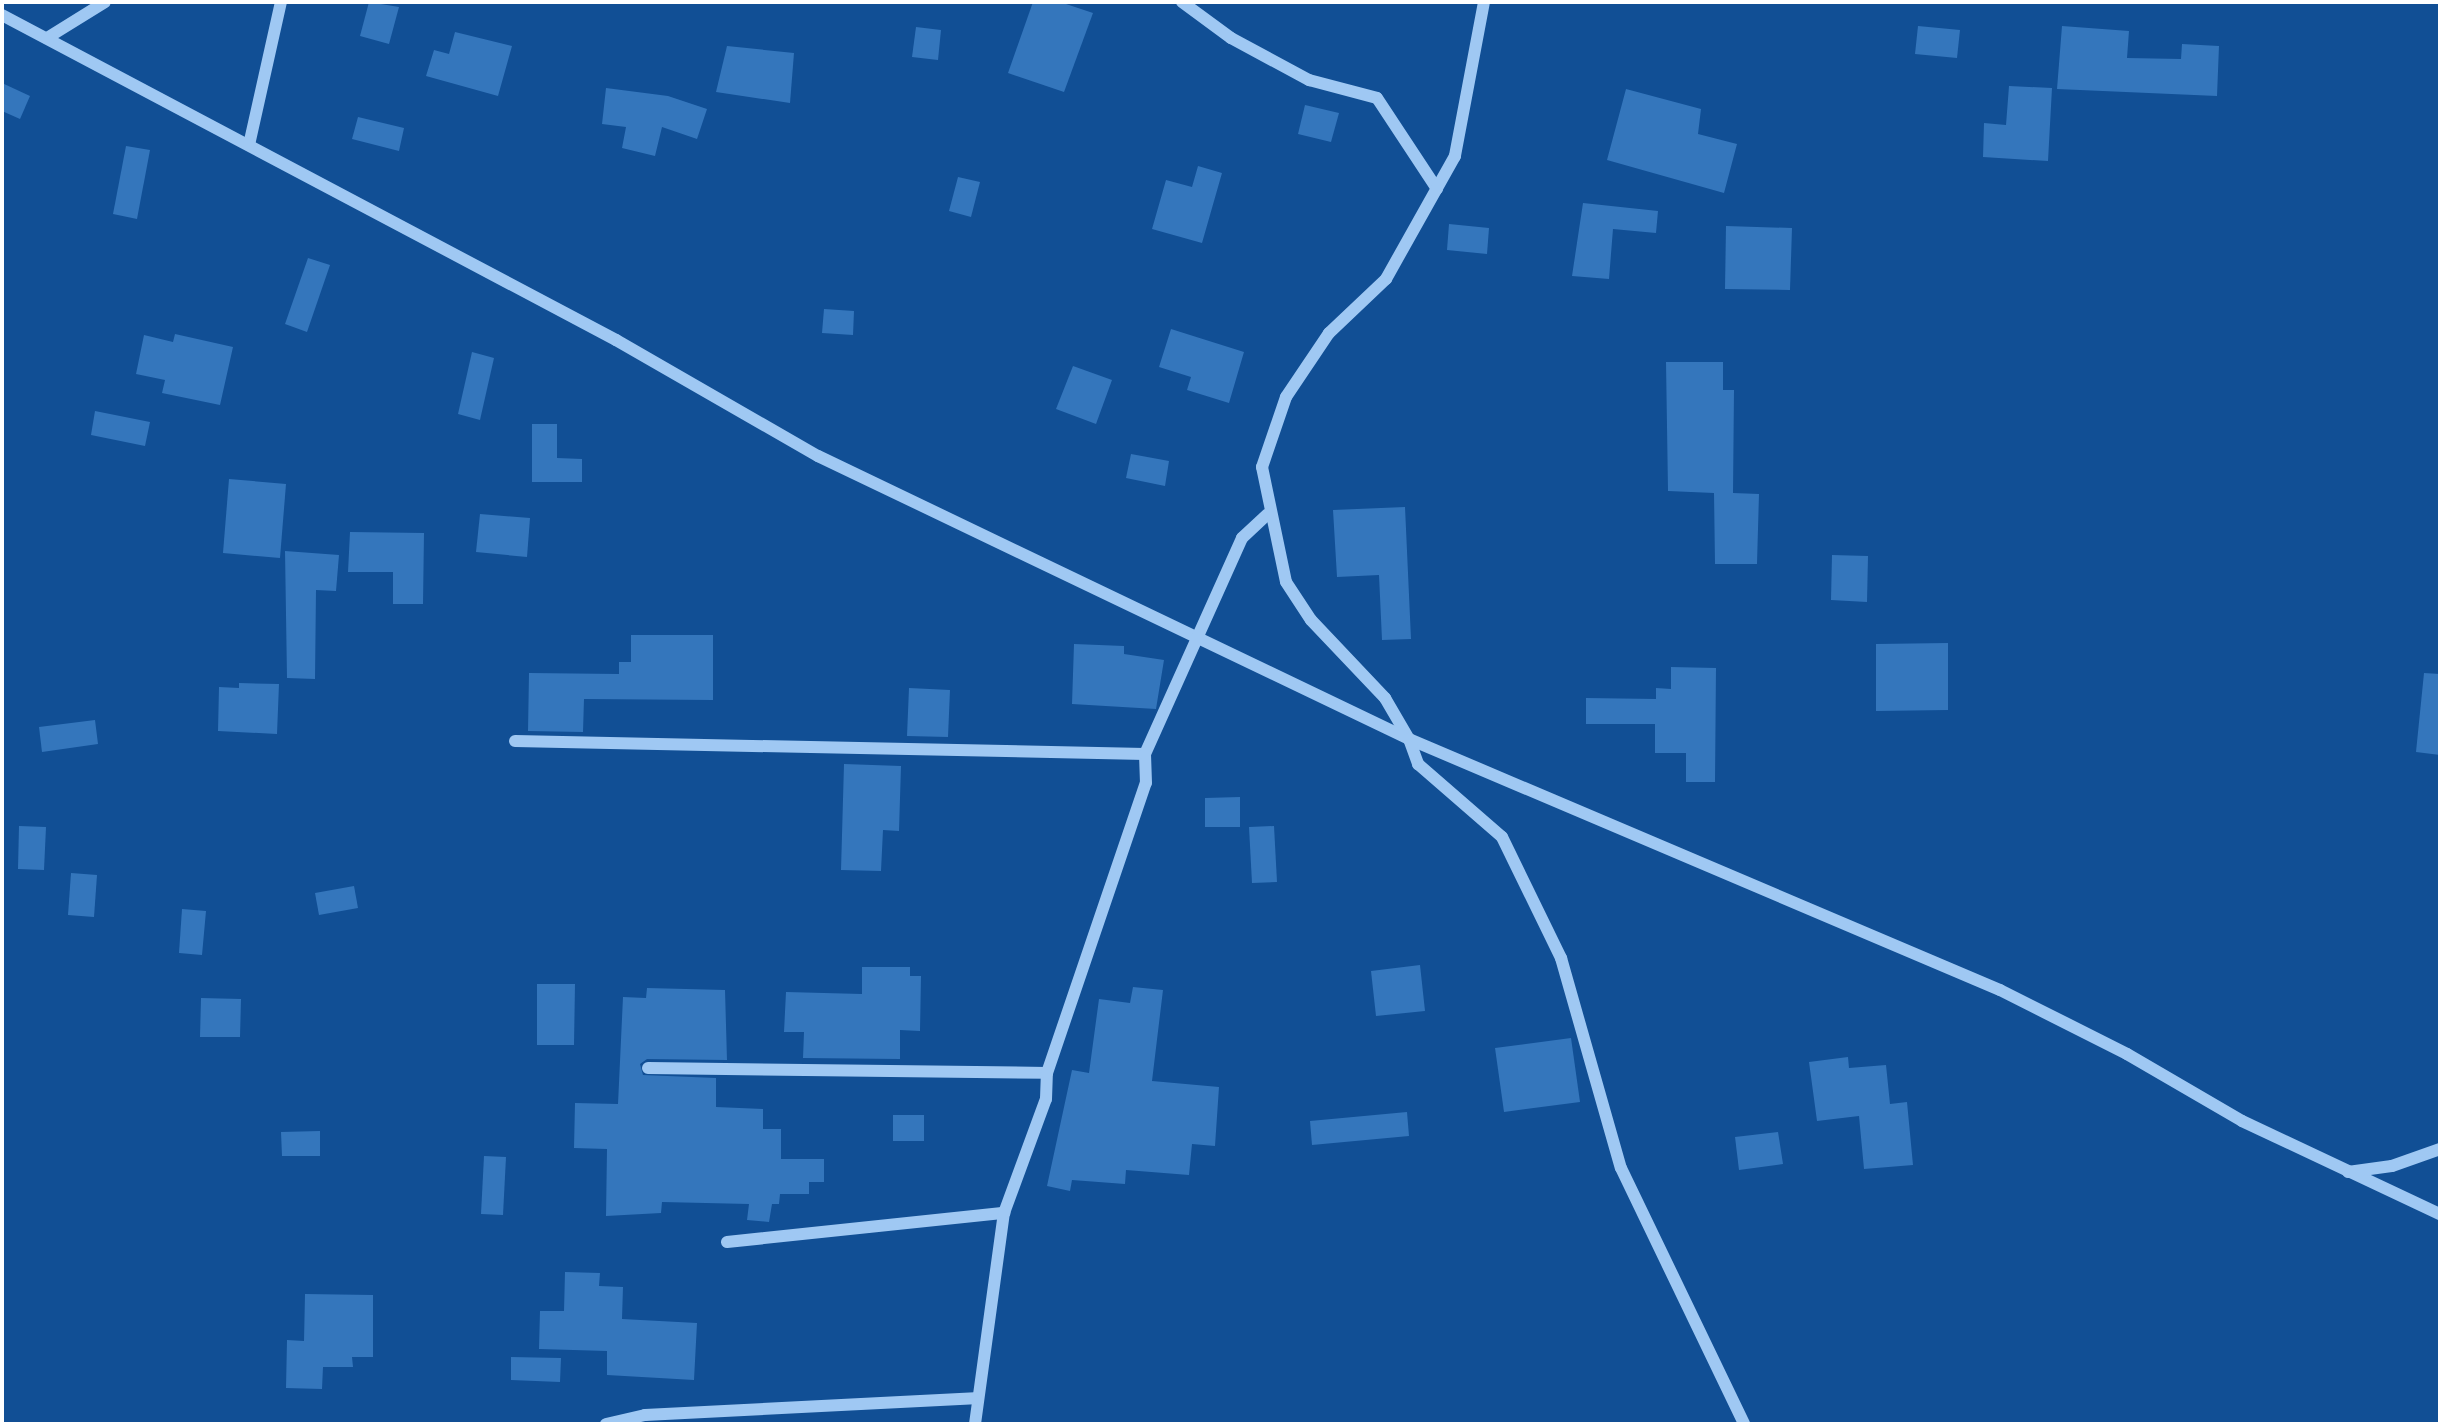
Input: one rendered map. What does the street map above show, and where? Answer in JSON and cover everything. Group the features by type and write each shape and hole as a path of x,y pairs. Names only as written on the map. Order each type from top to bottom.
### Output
{"street":[{"path":"47,38 105,2"},
{"path":"249,145 281,2"},
{"path":"1182,2 1231,38 1309,80 1377,98 1437,189"},
{"path":"1484,2 1454,156 1386,279 1329,333 1286,397 1262,467 1268,514 1286,582 1311,620 1385,698 1409,739 1418,764 1502,837 1561,958 1621,1167 1744,1424"},
{"path":"2,15 615,340 818,456 1198,641 1409,739 2000,990 2127,1054 2242,1121 2440,1214"},
{"path":"975,1424 975,1398 1004,1213 1046,1099 1048,1073 1146,783 1145,754 1242,538 1268,514"},
{"path":"515,741 1145,754"},
{"path":"648,1068 1048,1073"},
{"path":"2347,1172 2392,1166 2440,1149"},
{"path":"727,1241 1004,1213"},
{"path":"606,1424 645,1415 975,1398"}],"building":[{"path":"369,2 399,7 389,44 360,36"},
{"path":"1033,2 1060,2 1093,13 1064,92 1008,73"},
{"path":"1918,26 1960,30 1957,58 1915,54"},
{"path":"2062,26 2129,31 2127,58 2181,59 2182,44 2219,46 2217,96 2057,89"},
{"path":"916,27 941,30 938,60 912,57"},
{"path":"455,32 512,46 498,96 426,76 434,50 449,54"},
{"path":"727,46 794,53 790,103 716,92"},
{"path":"2,83 30,96 20,119 2,111"},
{"path":"2009,86 2052,88 2048,161 1983,157 1984,123 2006,125"},
{"path":"606,88 668,96 707,109 697,139 662,127 655,156 622,148 626,127 602,124"},
{"path":"1626,89 1701,109 1698,134 1737,144 1724,193 1607,160"},
{"path":"1305,105 1339,113 1331,142 1298,134"},
{"path":"358,117 404,128 399,151 352,139"},
{"path":"126,146 150,150 137,219 113,214"},
{"path":"1198,166 1222,173 1202,243 1152,229 1166,180 1192,187"},
{"path":"958,177 980,182 971,217 949,211"},
{"path":"1583,203 1658,211 1656,233 1613,229 1609,279 1572,276"},
{"path":"1449,224 1489,228 1487,254 1447,250"},
{"path":"1726,226 1792,228 1790,290 1725,289"},
{"path":"308,258 330,265 307,332 285,324"},
{"path":"824,309 854,311 853,335 822,333"},
{"path":"1171,329 1244,352 1229,403 1187,390 1191,377 1159,367"},
{"path":"175,334 233,347 220,405 162,393 165,380 136,374 144,335 173,342"},
{"path":"472,352 494,358 480,420 458,414"},
{"path":"1666,362 1723,362 1723,390 1734,390 1733,493 1759,494 1757,564 1715,564 1714,493 1668,491"},
{"path":"1073,366 1112,380 1096,424 1056,409"},
{"path":"95,411 150,422 145,446 91,435"},
{"path":"532,424 557,424 557,458 582,459 582,482 532,482"},
{"path":"1131,454 1169,461 1165,486 1126,478"},
{"path":"229,479 286,484 280,558 223,553"},
{"path":"1405,507 1411,639 1382,640 1379,575 1337,577 1333,510"},
{"path":"480,514 530,518 527,557 476,552"},
{"path":"350,532 424,533 423,604 393,604 393,572 348,572"},
{"path":"285,551 339,555 336,591 316,590 315,679 287,678"},
{"path":"1832,555 1868,556 1867,602 1831,600"},
{"path":"631,635 713,635 713,700 584,699 583,732 528,731 529,673 619,674 619,662 631,662"},
{"path":"1948,643 1948,710 1876,711 1876,644"},
{"path":"1074,644 1124,646 1124,654 1164,660 1156,709 1072,704"},
{"path":"1671,667 1716,668 1715,782 1686,782 1686,753 1655,753 1655,724 1586,724 1586,698 1656,699 1656,688 1671,689"},
{"path":"2424,673 2440,674 2440,755 2416,752"},
{"path":"239,683 279,684 277,734 218,731 219,687 239,688"},
{"path":"909,688 950,690 948,737 907,736"},
{"path":"95,720 98,744 42,752 39,727"},
{"path":"844,764 901,766 899,831 883,830 881,871 841,870"},
{"path":"1240,797 1240,827 1205,827 1205,798"},
{"path":"19,826 46,827 44,870 18,869"},
{"path":"1274,826 1277,882 1252,883 1249,827"},
{"path":"71,873 97,875 94,917 68,915"},
{"path":"354,886 358,908 319,915 315,893"},
{"path":"182,909 206,911 202,955 179,953"},
{"path":"1420,965 1425,1011 1376,1016 1371,971"},
{"path":"862,967 910,967 910,976 921,976 920,1031 900,1030 900,1059 803,1058 804,1032 784,1032 786,992 862,994"},
{"path":"537,984 575,984 574,1045 537,1045"},
{"path":"1133,987 1163,990 1152,1081 1219,1087 1215,1146 1192,1144 1189,1175 1126,1170 1125,1184 1072,1180 1070,1191 1047,1186 1072,1070 1089,1073 1099,999 1130,1003"},
{"path":"647,988 725,990 727,1060 647,1059 640,1064 643,1075 716,1078 716,1107 763,1109 763,1129 781,1129 781,1159 824,1159 824,1182 809,1182 809,1194 780,1194 779,1204 772,1204 769,1222 747,1220 749,1204 662,1202 661,1213 606,1216 607,1149 574,1148 575,1103 618,1104 623,997 646,998"},
{"path":"201,998 241,999 240,1037 200,1037"},
{"path":"1571,1038 1580,1102 1504,1112 1495,1048"},
{"path":"1848,1057 1849,1068 1886,1065 1890,1104 1907,1102 1913,1165 1864,1169 1859,1116 1817,1121 1809,1062"},
{"path":"1407,1112 1409,1136 1312,1145 1310,1121"},
{"path":"893,1115 924,1115 924,1141 893,1141"},
{"path":"320,1131 320,1156 282,1156 281,1132"},
{"path":"1778,1132 1783,1164 1739,1170 1735,1137"},
{"path":"484,1156 506,1157 503,1215 481,1214"},
{"path":"565,1272 600,1273 599,1286 623,1287 622,1319 697,1323 694,1380 607,1375 607,1351 539,1349 540,1311 564,1311"},
{"path":"305,1294 373,1295 373,1357 352,1357 353,1367 323,1367 322,1389 286,1388 287,1340 304,1341"},
{"path":"511,1357 561,1358 560,1382 511,1380"}]}
